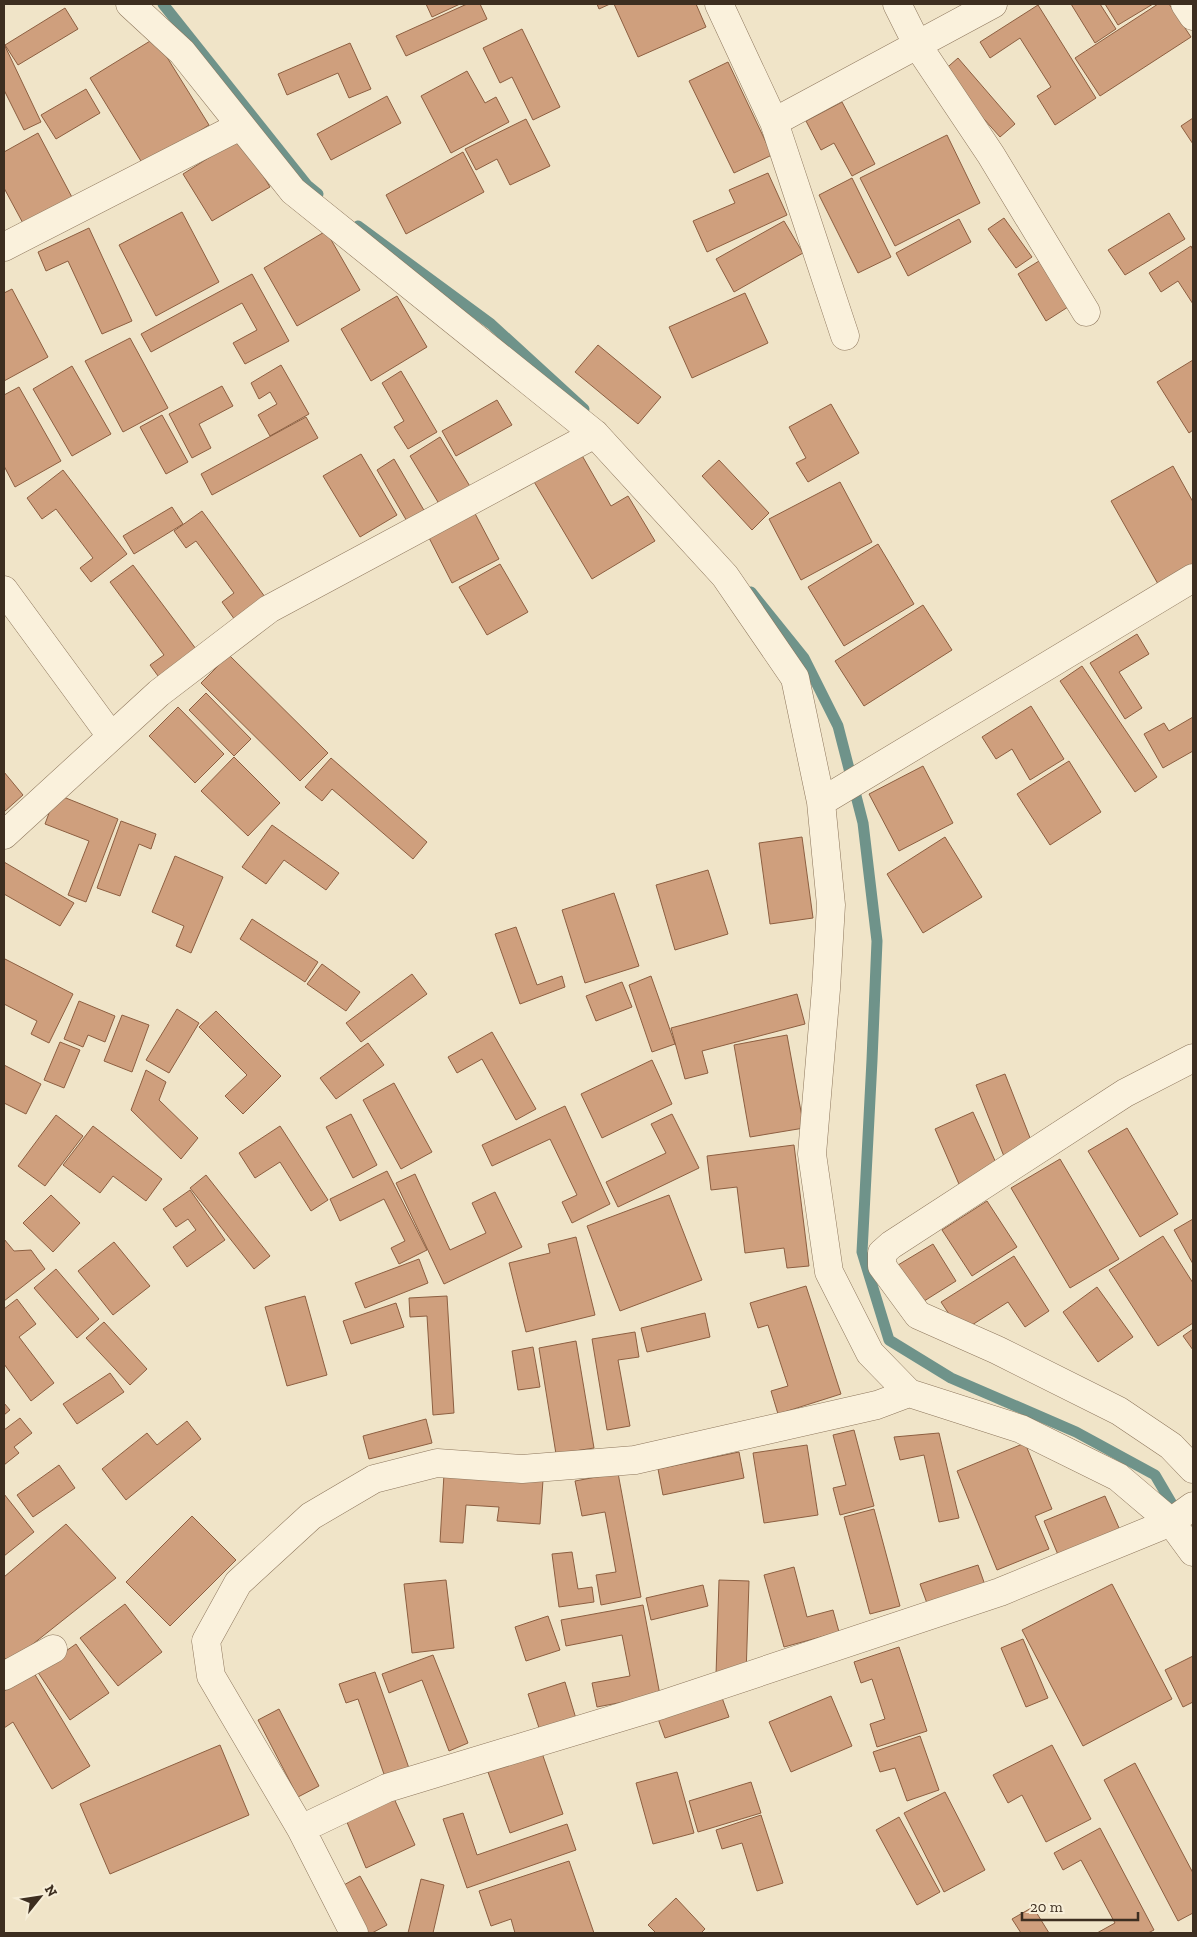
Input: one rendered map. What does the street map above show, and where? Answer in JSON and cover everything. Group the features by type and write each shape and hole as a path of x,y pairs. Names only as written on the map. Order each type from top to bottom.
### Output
{"street":[{"path":"130,4 182,52 293,190 595,434 725,576 795,678 821,802 831,905 812,1154 829,1272 870,1353 909,1393 1030,1434 1118,1477 1171,1522 1193,1552"},
{"path":"719,4 774,122 845,336"},
{"path":"897,4 918,46 991,155 1086,312"},
{"path":"774,122 993,4"},
{"path":"1185,4 1193,16"},
{"path":"4,247 240,126"},
{"path":"4,835 159,693 269,609 595,434"},
{"path":"821,802 1193,578"},
{"path":"4,590 111,736"},
{"path":"1193,1058 1126,1093 899,1240 882,1253 882,1266 918,1316 997,1350 1119,1411 1171,1446 1193,1469"},
{"path":"354,1933 301,1829 211,1676 206,1641 238,1584 311,1516 374,1479 437,1463 522,1469 634,1460 878,1405 909,1393"},
{"path":"301,1829 387,1788 661,1705 1000,1592 1171,1522 1193,1506"},
{"path":"4,1676 53,1649"}],"building":[{"path":"426,4 460,4 432,17"},
{"path":"467,4 480,4 487,19 406,56 396,36"},
{"path":"597,4 610,4 599,9"},
{"path":"614,4 696,4 706,27 638,57"},
{"path":"1071,4 1100,4 1116,29 1095,43"},
{"path":"1105,4 1153,4 1118,25"},
{"path":"1158,4 1169,4 1191,37 1100,96 1075,58"},
{"path":"1038,5 1096,98 1055,125 1037,96 1051,87 1020,38 990,58 980,42"},
{"path":"65,8 78,29 18,65 5,45"},
{"path":"522,29 560,107 533,120 512,77 500,83 483,48"},
{"path":"155,38 209,125 144,166 90,78"},
{"path":"350,43 371,89 349,98 338,73 287,95 278,74"},
{"path":"4,44 41,122 24,130 4,90"},
{"path":"958,58 1015,124 1000,137 942,72"},
{"path":"728,62 772,155 734,173 689,81"},
{"path":"467,71 485,103 496,97 509,122 451,153 421,96"},
{"path":"86,89 100,113 56,139 41,115"},
{"path":"387,96 401,123 331,160 317,134"},
{"path":"842,102 875,164 852,176 834,143 821,150 806,121"},
{"path":"1193,118 1193,144 1181,126"},
{"path":"526,119 550,166 510,185 497,159 476,170 465,149"},
{"path":"38,133 74,201 25,227 4,188 4,152"},
{"path":"947,135 980,203 895,246 860,178"},
{"path":"240,138 270,187 212,221 183,174"},
{"path":"463,152 484,192 406,234 386,195"},
{"path":"768,173 787,215 707,252 693,221 735,203 729,190"},
{"path":"852,178 891,257 858,273 819,195"},
{"path":"182,212 219,282 156,316 119,245"},
{"path":"1169,213 1185,239 1125,275 1108,250"},
{"path":"1004,218 1032,257 1016,268 988,229"},
{"path":"959,219 971,242 908,276 896,253"},
{"path":"784,221 803,253 734,292 716,259"},
{"path":"89,228 132,321 102,334 68,261 46,271 38,252"},
{"path":"326,231 360,290 297,326 264,268"},
{"path":"1191,246 1193,250 1193,304 1178,281 1161,292 1149,273"},
{"path":"1039,261 1068,307 1046,321 1018,274"},
{"path":"252,274 289,341 245,364 233,343 257,330 242,303 151,352 141,334"},
{"path":"12,289 48,357 4,381 4,293"},
{"path":"745,293 768,343 692,378 669,327"},
{"path":"397,296 427,347 371,381 341,329"},
{"path":"130,338 168,408 123,432 85,361"},
{"path":"598,345 661,397 638,424 575,372"},
{"path":"1193,360 1193,430 1189,433 1157,382"},
{"path":"281,365 309,414 270,436 258,415 277,404 270,392 259,399 251,383"},
{"path":"72,366 111,434 72,456 33,389"},
{"path":"401,371 437,432 408,449 394,427 404,421 382,383"},
{"path":"222,386 233,406 199,424 211,448 192,458 169,414"},
{"path":"19,387 61,461 15,487 4,466 4,395"},
{"path":"497,400 512,425 456,456 442,431"},
{"path":"831,404 859,453 808,482 796,463 806,458 789,427"},
{"path":"162,415 188,462 166,474 140,427"},
{"path":"306,417 318,438 212,495 201,474"},
{"path":"440,437 471,488 441,507 410,456"},
{"path":"580,452 611,506 628,496 655,541 592,579 533,480"},
{"path":"361,454 397,515 360,537 323,476"},
{"path":"394,459 425,512 408,523 377,470"},
{"path":"719,460 769,513 752,530 702,476"},
{"path":"1173,466 1193,502 1193,564 1158,584 1111,501"},
{"path":"63,470 127,554 91,582 80,568 93,558 56,509 42,519 27,498"},
{"path":"840,482 872,542 801,580 769,519"},
{"path":"470,504 499,559 452,583 424,528"},
{"path":"172,507 183,524 134,554 123,536"},
{"path":"202,511 265,597 235,620 222,602 234,593 196,541 186,548 174,531"},
{"path":"878,544 914,604 844,646 808,587"},
{"path":"500,564 528,612 487,635 459,587"},
{"path":"133,565 199,653 161,680 150,665 164,655 110,582"},
{"path":"923,605 952,650 864,706 835,661"},
{"path":"1137,634 1149,654 1119,672 1142,708 1125,719 1090,663"},
{"path":"229,655 328,753 300,781 201,683"},
{"path":"1082,666 1157,777 1135,792 1060,681"},
{"path":"206,693 251,739 234,756 189,710"},
{"path":"1031,706 1064,759 1030,780 1012,749 996,759 982,737"},
{"path":"178,707 224,754 195,783 149,736"},
{"path":"1193,717 1193,751 1163,768 1144,734 1164,723 1169,731"},
{"path":"234,757 280,803 248,836 201,791"},
{"path":"331,758 427,842 413,859 332,789 322,801 305,787"},
{"path":"1069,761 1101,812 1050,845 1017,794"},
{"path":"923,766 953,823 899,851 869,794"},
{"path":"4,772 23,795 4,812"},
{"path":"56,794 118,819 86,902 68,895 89,841 45,824"},
{"path":"121,821 156,834 151,849 139,844 120,896 97,888"},
{"path":"272,825 339,873 326,890 284,860 266,884 242,867"},
{"path":"802,837 813,918 770,924 759,843"},
{"path":"945,837 982,897 923,933 887,874"},
{"path":"175,856 223,877 191,953 176,946 184,926 152,912"},
{"path":"4,862 74,903 60,926 4,894"},
{"path":"708,870 728,934 675,950 656,885"},
{"path":"614,893 639,966 585,983 562,910"},
{"path":"252,919 318,962 305,982 240,939"},
{"path":"516,927 537,985 562,976 565,987 520,1004 495,934"},
{"path":"5,959 73,994 49,1043 31,1034 37,1021 4,1004"},
{"path":"322,964 360,992 346,1011 307,984"},
{"path":"412,974 427,994 361,1042 346,1023"},
{"path":"651,976 675,1044 652,1052 629,985"},
{"path":"622,982 632,1007 596,1021 586,996"},
{"path":"797,994 805,1024 702,1051 708,1073 685,1079 671,1028"},
{"path":"79,1001 115,1016 105,1042 88,1035 83,1047 64,1039"},
{"path":"177,1009 199,1023 169,1073 146,1060"},
{"path":"216,1011 281,1076 243,1114 225,1096 247,1075 199,1027"},
{"path":"122,1015 149,1025 132,1072 104,1061"},
{"path":"492,1032 536,1109 516,1120 482,1059 457,1073 448,1057"},
{"path":"787,1035 804,1128 750,1137 734,1045"},
{"path":"60,1042 80,1050 64,1088 44,1080"},
{"path":"368,1043 384,1065 336,1099 320,1078"},
{"path":"652,1060 672,1104 602,1138 581,1094"},
{"path":"4,1065 41,1084 26,1114 4,1103"},
{"path":"146,1070 166,1082 159,1100 198,1138 181,1159 131,1110"},
{"path":"1005,1074 1034,1148 1005,1159 976,1085"},
{"path":"394,1083 432,1152 401,1169 363,1100"},
{"path":"565,1106 610,1204 572,1223 562,1202 577,1195 550,1139 492,1166 482,1145"},
{"path":"973,1112 1001,1174 962,1191 935,1129"},
{"path":"351,1114 377,1165 353,1178 326,1127"},
{"path":"672,1114 699,1168 618,1207 606,1182 666,1153 651,1124"},
{"path":"56,1115 83,1136 45,1186 18,1166"},
{"path":"93,1126 162,1179 146,1201 113,1176 100,1193 63,1165"},
{"path":"280,1126 328,1200 311,1211 280,1162 255,1178 239,1153"},
{"path":"1127,1128 1178,1214 1140,1237 1088,1151"},
{"path":"794,1145 809,1266 787,1268 784,1248 745,1253 737,1187 711,1190 707,1156"},
{"path":"1060,1159 1119,1259 1070,1288 1011,1188"},
{"path":"387,1171 427,1250 399,1264 391,1248 405,1241 384,1199 340,1221 330,1199"},
{"path":"415,1174 450,1250 486,1233 472,1203 495,1192 522,1247 444,1284 396,1183"},
{"path":"206,1175 270,1256 254,1269 190,1188"},
{"path":"190,1190 225,1240 187,1267 173,1247 196,1230 188,1219 176,1227 163,1209"},
{"path":"51,1195 80,1223 53,1252 23,1223"},
{"path":"669,1195 702,1280 620,1311 587,1226"},
{"path":"987,1201 1017,1247 972,1276 942,1230"},
{"path":"1193,1219 1193,1264 1174,1230"},
{"path":"1163,1236 1193,1283 1193,1323 1158,1346 1109,1270"},
{"path":"576,1237 595,1315 526,1332 509,1263 550,1253 548,1244"},
{"path":"4,1239 14,1251 31,1250 45,1269 4,1301"},
{"path":"114,1242 150,1286 113,1315 78,1271"},
{"path":"933,1244 956,1281 921,1303 898,1265"},
{"path":"1014,1256 1049,1311 1025,1327 1008,1302 961,1332 941,1302"},
{"path":"419,1259 428,1283 365,1308 355,1283"},
{"path":"56,1269 99,1319 77,1338 34,1288"},
{"path":"806,1286 841,1394 778,1414 771,1391 788,1386 768,1325 758,1328 750,1303"},
{"path":"1097,1287 1133,1337 1098,1362 1063,1312"},
{"path":"305,1296 327,1375 287,1386 265,1307"},
{"path":"447,1296 454,1413 433,1415 427,1316 410,1317 409,1298"},
{"path":"17,1299 36,1324 19,1337 54,1383 31,1401 4,1364 4,1309"},
{"path":"396,1303 404,1327 351,1344 343,1321"},
{"path":"705,1313 710,1337 647,1352 641,1328"},
{"path":"104,1322 147,1369 130,1385 86,1338"},
{"path":"1193,1329 1193,1350 1183,1336"},
{"path":"635,1332 639,1357 618,1360 630,1426 607,1430 592,1339"},
{"path":"576,1341 594,1448 556,1454 539,1348"},
{"path":"533,1347 540,1387 518,1390 512,1351"},
{"path":"110,1373 124,1392 77,1424 63,1404"},
{"path":"4,1403 10,1410 4,1415"},
{"path":"20,1418 32,1433 14,1447 19,1453 4,1465 4,1430"},
{"path":"426,1419 432,1443 369,1459 363,1436"},
{"path":"187,1421 201,1439 126,1500 102,1469 147,1433 157,1445"},
{"path":"854,1430 874,1506 840,1515 833,1488 846,1485 833,1435"},
{"path":"939,1433 959,1518 939,1522 924,1455 900,1460 894,1437"},
{"path":"1025,1443 1052,1509 1035,1516 1049,1549 997,1570 957,1471"},
{"path":"807,1445 818,1515 764,1523 753,1453"},
{"path":"739,1452 744,1478 663,1495 658,1469"},
{"path":"59,1465 75,1488 33,1517 17,1495"},
{"path":"618,1473 641,1597 601,1605 596,1575 616,1572 605,1512 582,1516 575,1481"},
{"path":"444,1474 543,1480 540,1524 497,1521 499,1507 466,1505 463,1543 440,1542"},
{"path":"4,1494 34,1532 4,1556"},
{"path":"1105,1496 1123,1537 1061,1562 1044,1521"},
{"path":"874,1509 900,1606 870,1614 844,1517"},
{"path":"192,1516 236,1560 170,1626 126,1582"},
{"path":"66,1524 116,1578 9,1663 4,1657 4,1577"},
{"path":"572,1552 578,1589 592,1587 594,1602 559,1607 552,1554"},
{"path":"978,1565 986,1588 928,1606 920,1584"},
{"path":"794,1567 807,1617 833,1610 839,1632 784,1647 764,1575"},
{"path":"446,1580 454,1648 412,1653 404,1584"},
{"path":"719,1580 749,1581 746,1676 716,1675"},
{"path":"1112,1584 1172,1699 1083,1746 1022,1630"},
{"path":"703,1585 708,1606 651,1620 646,1598"},
{"path":"125,1604 162,1652 118,1686 80,1638"},
{"path":"643,1605 660,1695 597,1707 592,1683 630,1676 622,1635 566,1646 561,1620"},
{"path":"548,1616 560,1650 526,1661 515,1627"},
{"path":"1023,1639 1048,1698 1026,1707 1001,1648"},
{"path":"76,1644 109,1693 70,1720 37,1671"},
{"path":"899,1647 927,1731 877,1747 870,1724 885,1719 872,1679 861,1683 854,1662"},
{"path":"433,1655 468,1743 449,1751 422,1680 389,1693 382,1674"},
{"path":"1193,1656 1193,1702 1183,1707 1165,1670"},
{"path":"375,1672 410,1771 386,1780 358,1699 346,1703 339,1684"},
{"path":"34,1673 90,1766 52,1789 13,1722 4,1728 4,1691"},
{"path":"565,1682 577,1722 541,1734 528,1694"},
{"path":"721,1695 729,1717 665,1738 657,1716"},
{"path":"831,1696 852,1746 791,1772 769,1722"},
{"path":"279,1709 319,1786 298,1797 258,1720"},
{"path":"920,1736 939,1790 907,1801 895,1768 880,1772 873,1752"},
{"path":"220,1745 249,1815 110,1874 80,1804"},
{"path":"1052,1745 1091,1819 1046,1842 1022,1795 1008,1803 993,1775"},
{"path":"542,1753 563,1814 510,1833 488,1772"},
{"path":"1135,1763 1193,1873 1193,1913 1178,1921 1104,1780"},
{"path":"677,1772 694,1833 653,1844 636,1783"},
{"path":"751,1782 761,1813 698,1832 689,1801"},
{"path":"945,1792 985,1870 944,1892 904,1813"},
{"path":"392,1794 415,1845 366,1868 344,1815"},
{"path":"463,1813 477,1855 567,1824 576,1850 467,1888 443,1819"},
{"path":"761,1815 783,1883 757,1891 742,1843 722,1849 716,1830"},
{"path":"899,1817 940,1892 917,1905 876,1830"},
{"path":"1100,1828 1154,1930 1148,1933 1097,1933 1115,1923 1081,1860 1063,1870 1054,1853"},
{"path":"569,1861 594,1933 515,1933 511,1919 491,1926 479,1891"},
{"path":"360,1876 387,1925 372,1933 367,1933 342,1886"},
{"path":"421,1879 444,1885 433,1933 408,1933"},
{"path":"676,1898 705,1929 701,1933 656,1933 648,1925"},
{"path":"1033,1907 1049,1933 1021,1933 1012,1919"}],"waterway":[{"path":"163,4 307,185 318,194"},
{"path":"358,226 491,324 584,409"},
{"path":"751,592 804,658 838,726 863,823 877,941 862,1252 889,1340 951,1378 1076,1432 1155,1475 1179,1516"}]}
